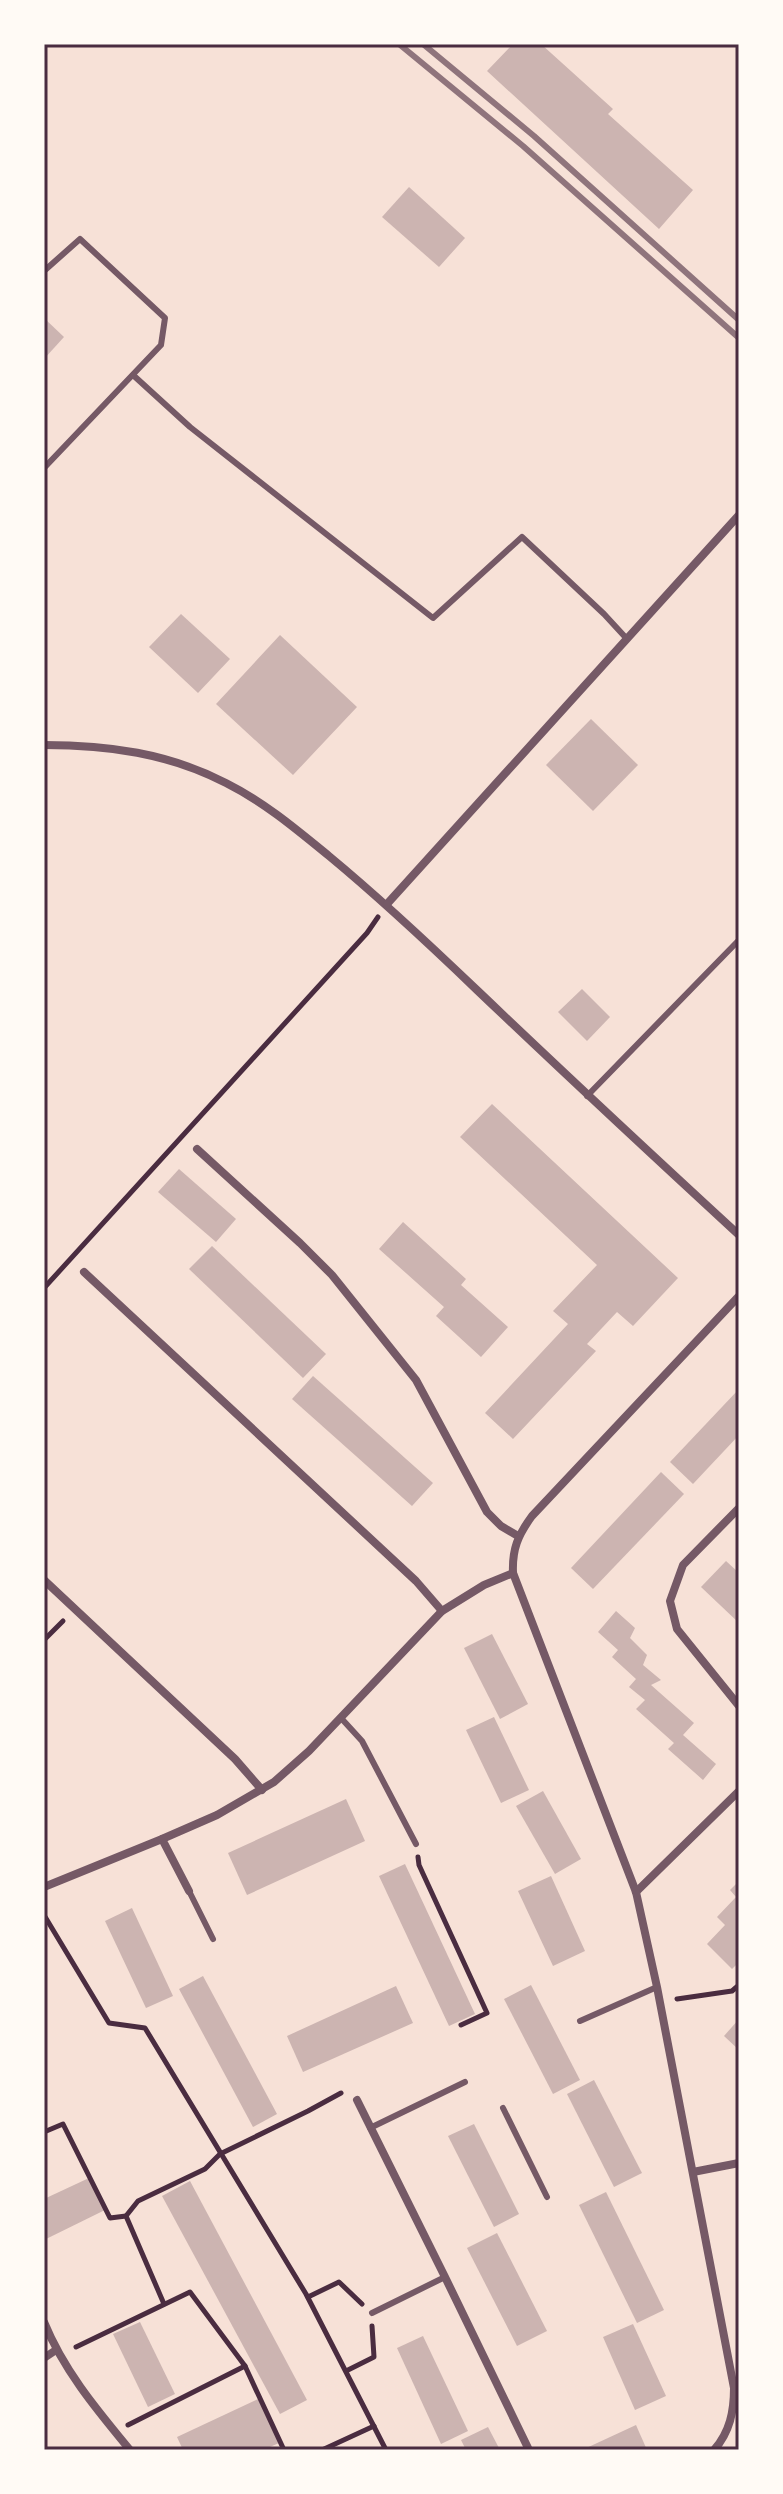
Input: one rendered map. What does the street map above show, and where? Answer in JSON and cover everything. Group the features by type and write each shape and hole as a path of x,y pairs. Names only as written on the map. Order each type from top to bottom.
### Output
{"street":[{"path":"387,904 739,515"},
{"path":"44,745 92,745 126,750 193,768 257,800 387,904 587,1096 739,1235"},
{"path":"197,1149 332,1275 416,1380 487,1512 501,1526 518,1536"},
{"path":"84,1272 416,1581 442,1611"},
{"path":"714,2450 731,2419 734,2388 660,2001 636,1892 513,1573 512,1555 518,1536 532,1516 739,1296"},
{"path":"739,1508 683,1565 670,1601 677,1629 739,1706"},
{"path":"44,1887 217,1815 262,1790 287,1772 442,1611 484,1585 513,1573"},
{"path":"44,1580 235,1759 262,1790"},
{"path":"636,1892 739,1791"},
{"path":"162,1839 189,1891"},
{"path":"357,2100 529,2450"},
{"path":"693,2172 739,2163"},
{"path":"44,2322 58,2353 87,2398 130,2450"},
{"path":"44,2358 58,2353"}],"lane":[{"path":"44,271 80,239 165,318 161,345 44,468"},
{"path":"133,375 190,427 433,618 522,537 627,639"},
{"path":"587,1096 739,940"},
{"path":"341,1718 362,1741 416,1844"},
{"path":"189,1891 213,1939"},
{"path":"580,2021 657,1987"},
{"path":"370,2128 465,2082"},
{"path":"503,2108 547,2197"},
{"path":"372,2313 445,2277"}],"path":[{"path":"44,1288 356,945 387,904"},
{"path":"44,1640 75,1608"},
{"path":"416,1844 419,1865 487,2013 461,2025"},
{"path":"44,1915 109,2023 145,2028 308,2297 386,2450"},
{"path":"660,2001 732,1991 739,1985"},
{"path":"44,2132 63,2124 110,2218 126,2216 138,2201 205,2169 220,2154 351,2087 357,2100"},
{"path":"126,2216 164,2304"},
{"path":"308,2297 339,2282 372,2313 374,2357 346,2371"},
{"path":"58,2353 190,2292 245,2366 284,2450"},
{"path":"115,2432 245,2366"},
{"path":"322,2450 374,2426"}],"building":[{"path":"513,44 541,44 613,109 608,114 693,190 659,229 487,71"},
{"path":"409,187 465,238 439,267 382,217"},
{"path":"44,318 64,337 44,359"},
{"path":"181,614 230,659 198,693 149,647"},
{"path":"280,635 357,707 293,775 216,704"},
{"path":"591,719 638,765 593,811 546,765"},
{"path":"582,989 610,1017 587,1041 558,1012"},
{"path":"492,1104 678,1278 633,1326 617,1312 587,1344 596,1351 513,1439 485,1413 568,1324 553,1311 597,1265 460,1137"},
{"path":"179,1169 236,1219 216,1242 158,1192"},
{"path":"403,1222 466,1279 461,1285 508,1327 481,1357 436,1316 444,1307 379,1249"},
{"path":"212,1246 326,1354 303,1378 189,1269"},
{"path":"313,1376 433,1483 412,1506 292,1399"},
{"path":"739,1389 739,1435 693,1484 670,1462"},
{"path":"661,1472 684,1494 593,1589 571,1568"},
{"path":"726,1561 739,1573 739,1623 701,1587"},
{"path":"616,1611 635,1628 630,1638 647,1655 643,1665 661,1680 651,1685 694,1723 683,1735 716,1764 703,1780 668,1749 674,1743 636,1709 645,1700 629,1687 636,1679 612,1657 618,1650 598,1632"},
{"path":"492,1634 528,1704 500,1719 464,1648"},
{"path":"494,1717 529,1790 501,1803 466,1730"},
{"path":"543,1791 581,1859 555,1874 516,1806"},
{"path":"346,1799 365,1841 247,1895 228,1853"},
{"path":"405,1864 475,2014 449,2026 379,1876"},
{"path":"551,1876 585,1951 553,1966 518,1891"},
{"path":"739,1881 739,1962 732,1969 707,1944 725,1925 717,1917 736,1897 730,1890"},
{"path":"132,1908 173,1996 146,2008 105,1921"},
{"path":"203,1976 277,2114 253,2127 179,1989"},
{"path":"531,1985 580,2080 553,2094 504,1999"},
{"path":"396,1986 413,2023 303,2072 287,2036"},
{"path":"739,2019 739,2050 724,2036"},
{"path":"594,2080 642,2173 614,2187 567,2094"},
{"path":"474,2124 519,2214 494,2227 448,2136"},
{"path":"89,2178 105,2210 44,2240 44,2199"},
{"path":"190,2181 307,2400 280,2414 162,2196"},
{"path":"606,2192 664,2310 637,2323 579,2205"},
{"path":"497,2233 547,2331 517,2346 467,2248"},
{"path":"140,2322 175,2394 148,2407 113,2334"},
{"path":"633,2324 666,2396 635,2410 603,2337"},
{"path":"423,2336 468,2431 441,2444 397,2348"},
{"path":"258,2399 279,2443 263,2450 183,2450 177,2437"},
{"path":"636,2425 647,2450 582,2450"},
{"path":"488,2427 500,2450 466,2450 461,2440"}],"railway":[{"path":"399,44 523,146 739,338"},
{"path":"423,44 534,136 739,320"}]}
